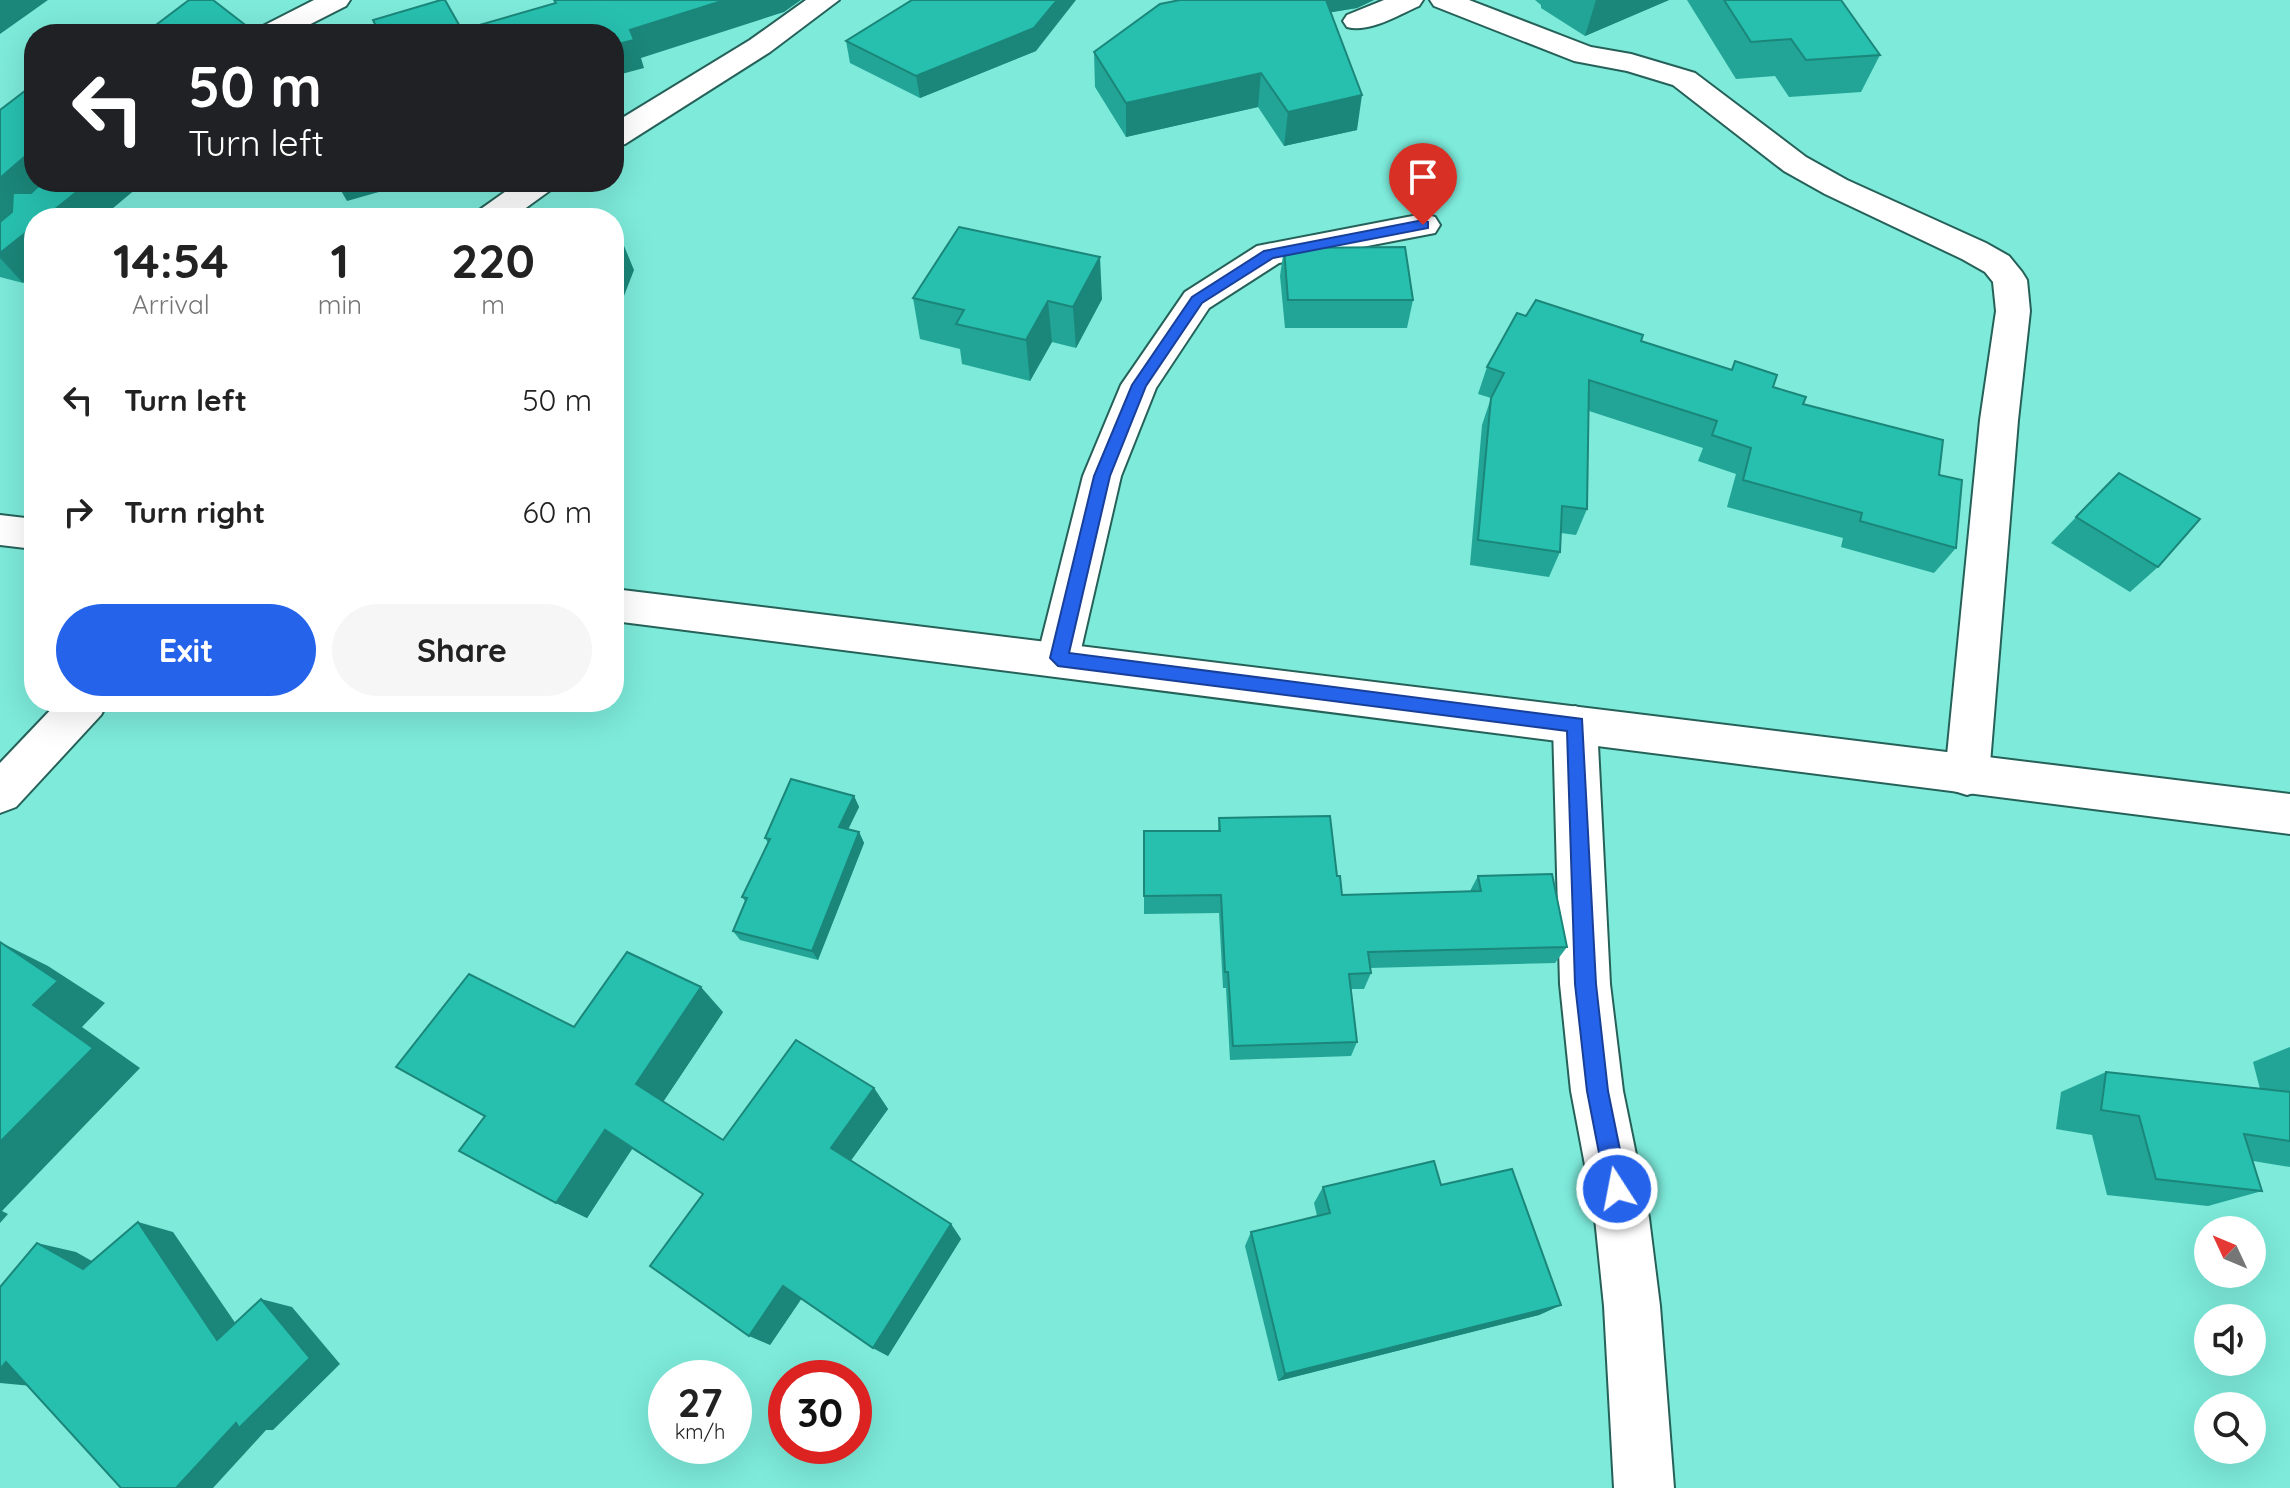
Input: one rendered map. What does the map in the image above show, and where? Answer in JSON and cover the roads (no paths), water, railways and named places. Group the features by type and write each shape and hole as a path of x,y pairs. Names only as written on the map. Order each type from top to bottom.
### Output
{"street":[{"path":"289,24 336,0"},
{"path":"624,131 760,46 825,0"},
{"path":"1357,21 1409,0"},
{"path":"1444,0 1584,55 1640,65 1684,79 1795,164 1836,187 1974,251 1997,264 2010,280 2013,311 1999,420 1967,776"},
{"path":"504,208 527,192"},
{"path":"1058,658 1102,476 1139,385 1197,300 1269,254 1423,225"},
{"path":"0,530 24,533"},
{"path":"624,606 2290,814"},
{"path":"0,793 77,712"},
{"path":"1575,725 1585,984 1597,1091 1624,1233 1644,1488"}]}
